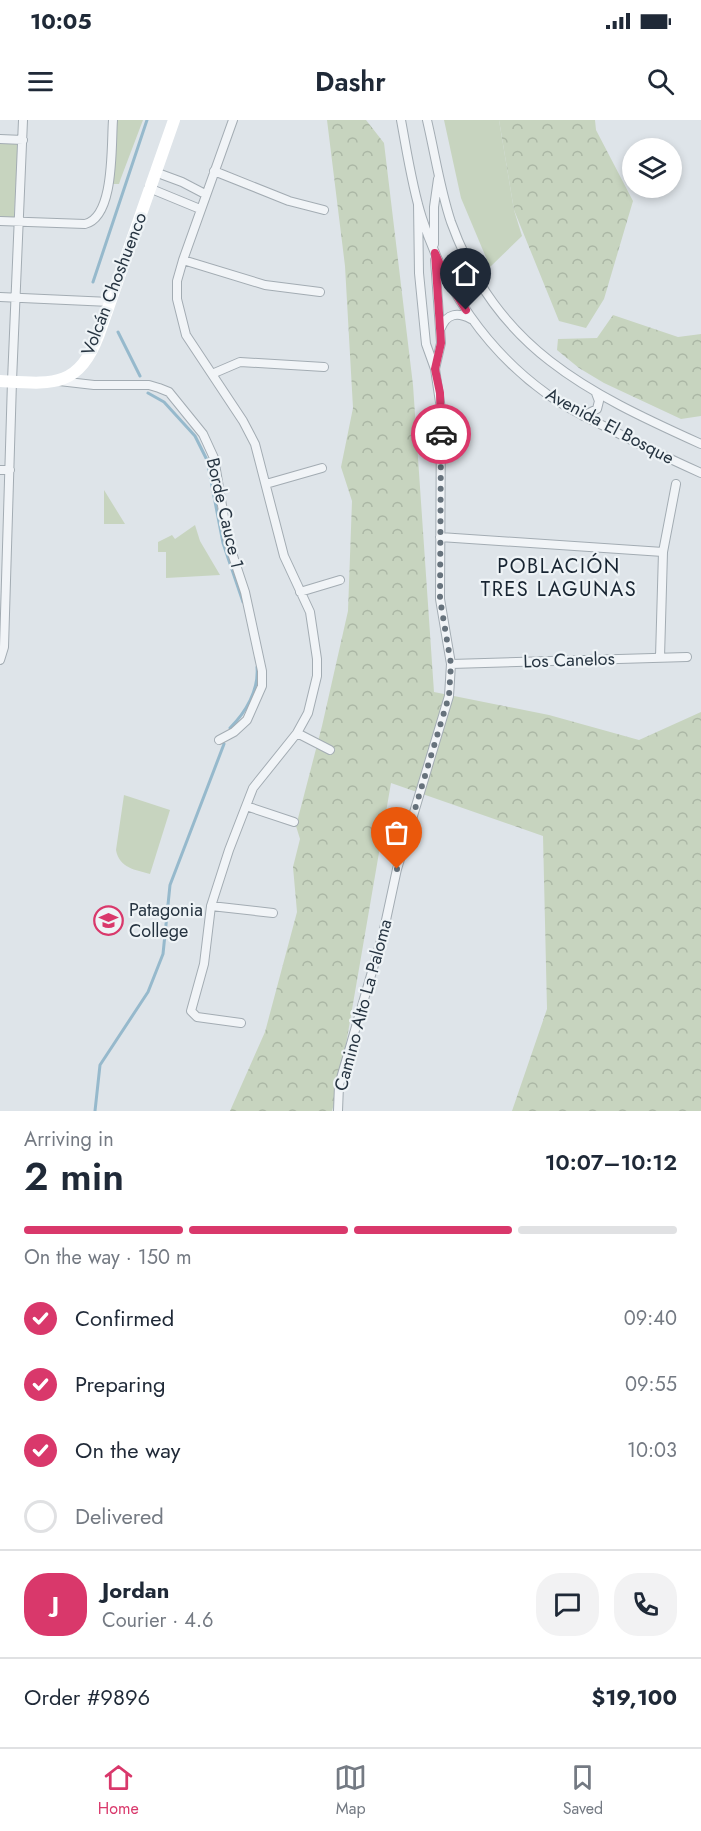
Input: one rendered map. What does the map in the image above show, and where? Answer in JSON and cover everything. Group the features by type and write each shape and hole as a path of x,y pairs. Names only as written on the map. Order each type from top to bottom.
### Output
{"street":[{"path":"0,660 4,647 3,603 10,470 6,381 16,298 24,120"},
{"path":"0,221 85,224 95,220 102,209 107,192 112,120"},
{"name":"Volcán Choshuenco","path":"58,381 78,370 92,352 174,120"},
{"path":"233,120 205,194 177,281 179,315 191,345 250,432 284,556 312,619 318,659 314,694 308,713 297,733 253,788 229,850 211,906 204,964 191,1011 197,1017 241,1023"},
{"name":"Avenida El Bosque","path":"401,120 418,204 435,253 449,284 473,320 494,345 548,395 583,416 701,473"},
{"name":"Avenida El Bosque","path":"427,120 446,206 460,243 473,270 495,304 519,334 546,359 596,393 701,444"},
{"path":"0,139 23,140"},
{"path":"214,171 289,201 324,210"},
{"path":"155,172 205,194"},
{"name":"Camino Alto La Paloma","path":"435,369 441,343 434,207 438,175"},
{"path":"149,188 200,209"},
{"name":"Camino Alto La Paloma","path":"338,1111 339,1085 383,934 397,869 449,696 451,664 440,599 441,409 435,369 426,344 419,273 418,204"},
{"path":"183,260 265,285 320,292"},
{"path":"0,297 110,302"},
{"path":"440,331 445,320 451,315 464,315 473,320"},
{"path":"212,374 240,362 324,367"},
{"path":"6,381 58,381"},
{"name":"Borde Cauce 1","path":"58,381 94,385 149,385 169,392 203,434 214,458 228,541 245,592 262,671 262,686 247,720 234,732 219,740"},
{"path":"583,416 597,409 599,401 596,393"},
{"path":"266,484 322,468"},
{"path":"0,470 10,470"},
{"path":"660,657 663,552 676,484"},
{"path":"440,537 663,552"},
{"path":"300,592 340,580"},
{"name":"Los Canelos","path":"451,664 687,657"},
{"path":"297,733 330,750"},
{"path":"246,806 294,822"},
{"path":"211,906 273,914"}],"green space":[{"path":"117,120 143,120 119,184 113,184"},
{"path":"327,120 366,120 384,143 413,385 434,692 549,715 639,740 701,712 701,1111 512,1111 547,1009 543,836 391,783 339,1085 332,1111 230,1111 265,1032 297,912 293,867 300,839 296,826 348,611 352,501 341,467 353,408 345,266"},
{"path":"444,120 499,120 514,210 522,236 490,267 461,198"},
{"path":"499,120 595,120 596,130 622,180 622,198 631,198 633,201 604,299 586,328 559,321 514,210"},
{"path":"0,143 18,144 14,218 0,217"},
{"path":"613,315 678,337 701,334 701,416 681,419 604,383 579,368 557,350 558,339 597,338"},
{"path":"104,490 125,524 104,524"},
{"path":"195,525 200,541 220,575 166,578 166,552 158,552 158,542 172,535 175,539"},
{"path":"124,795 170,810 150,874 124,864 116,850"}],"waterway":[{"path":"93,282 147,120"},
{"path":"118,332 140,376"},
{"path":"148,393 164,402 195,436 207,460 223,543 243,602"},
{"path":"230,728 241,715 254,692 257,667"},
{"path":"95,1111 100,1065 148,992 163,954 170,885 224,744"}],"way so far":[{"path":"397,869 449,696 451,664 440,599 441,434"}],"place":[{"name":"Patagonia College","path":"108,920"}],"district":[{"name":"POBLACIÓN TRES LAGUNAS","path":"559,578"}],"route":[{"path":"441,434 440,393 435,369 441,343 435,253 446,278 466,310"}]}
